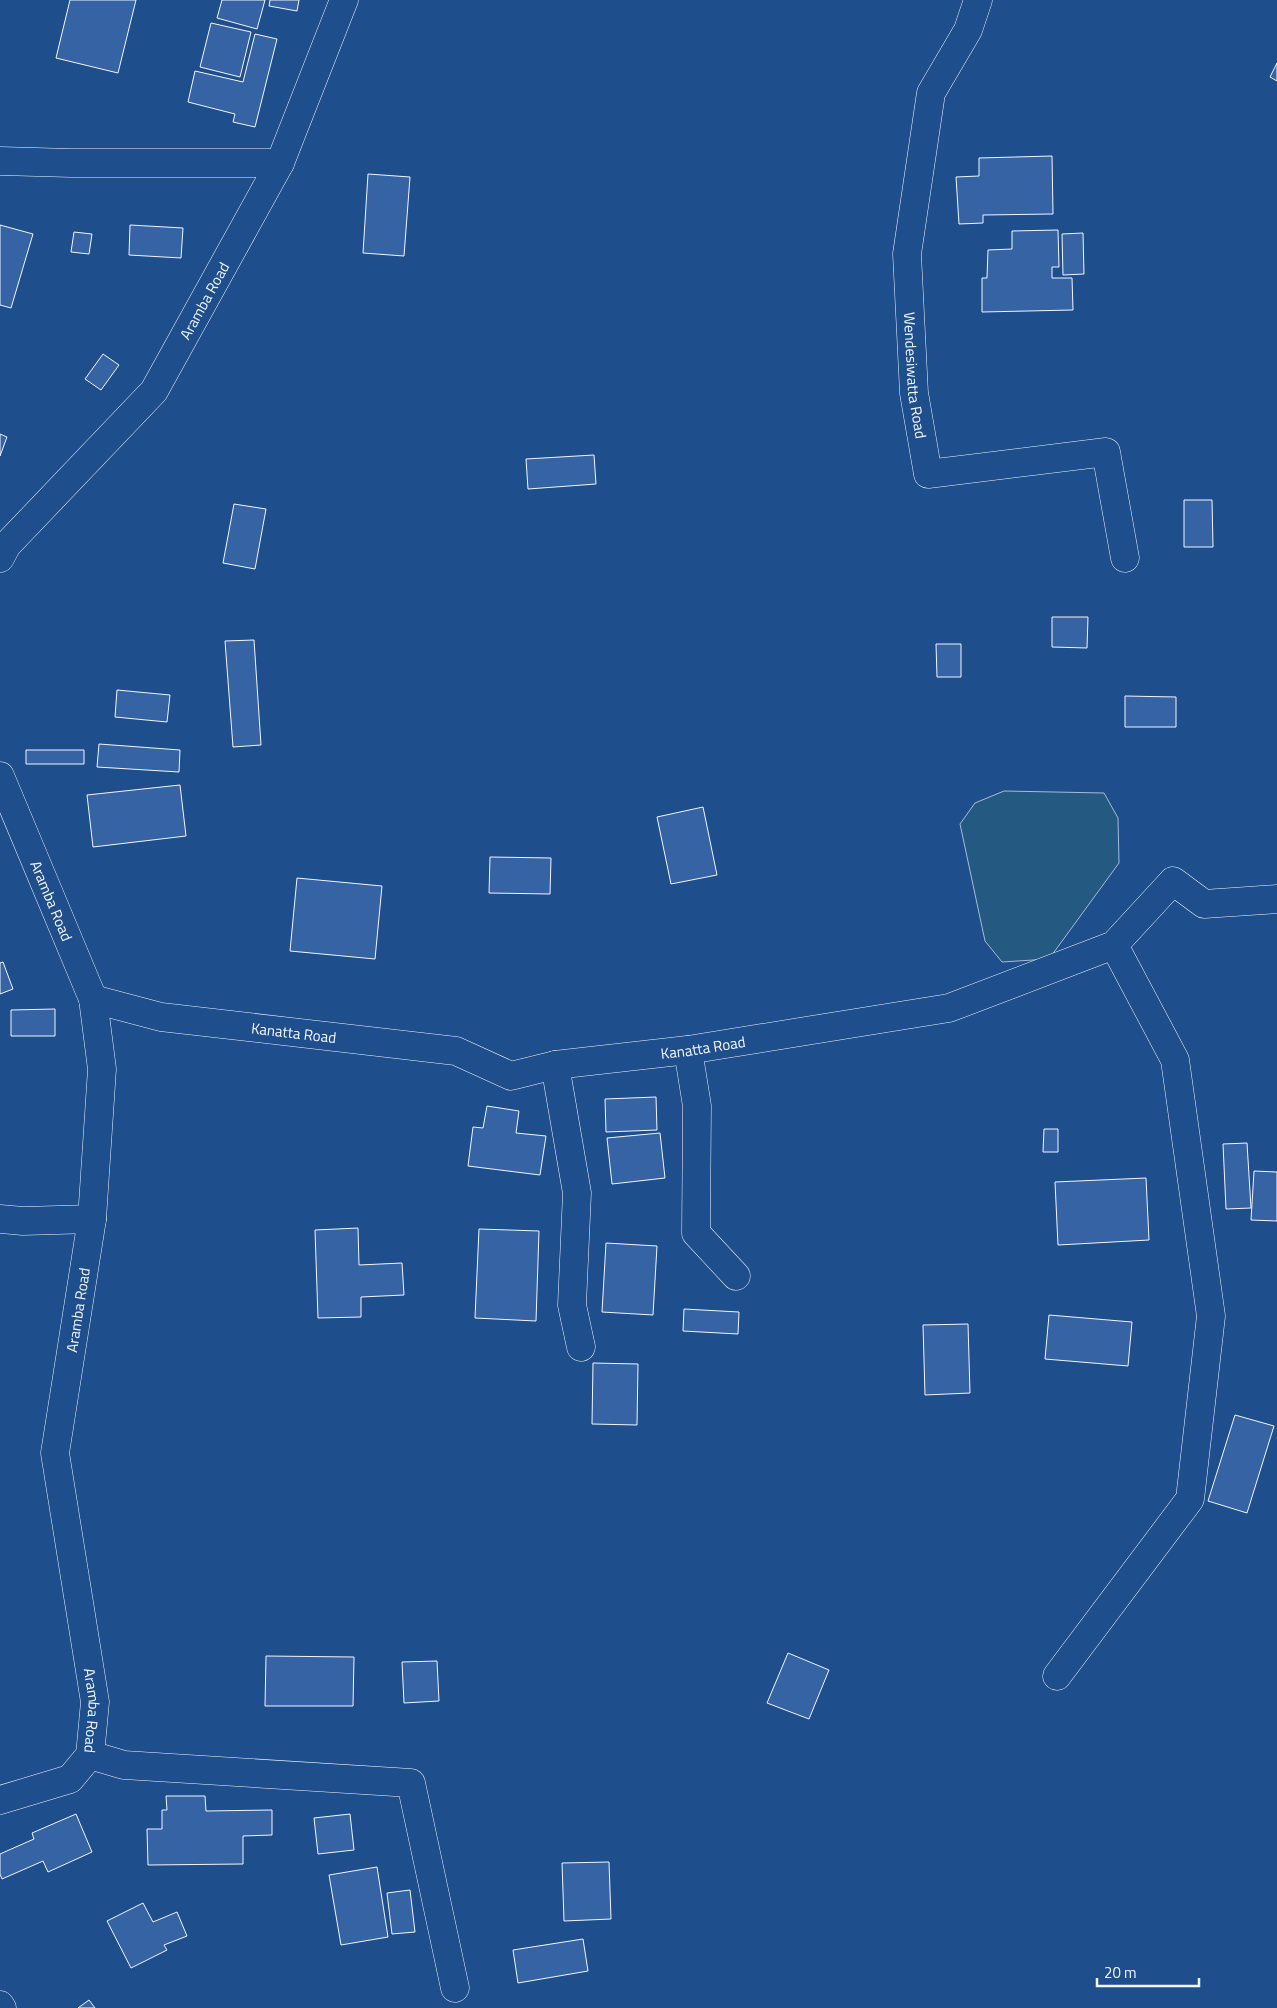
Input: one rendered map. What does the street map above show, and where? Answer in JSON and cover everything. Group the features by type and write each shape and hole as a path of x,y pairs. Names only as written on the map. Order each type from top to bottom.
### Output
{"street":[{"name":"Aramba Road","path":"0,558 7,545 154,391 280,163 344,0"},
{"name":"Wendesiwatta Road","path":"978,0 968,30 930,94 907,254 914,393 928,474 1106,452 1125,558"},
{"path":"0,161 280,163"},
{"name":"Aramba Road","path":"0,776 93,999 102,1069 92,1220 55,1453 95,1702 90,1754 70,1779 0,1800"},
{"name":"Kanatta Road","path":"93,999 161,1017 456,1051 511,1076 555,1065 688,1050 949,1008 1114,945 1173,881 1204,904 1277,899"},
{"path":"1057,1676 1190,1499 1212,1316 1175,1060 1114,945"},
{"path":"688,1050 697,1106 696,1233 736,1276"},
{"path":"555,1065 577,1193 572,1304 582,1347"},
{"path":"0,1219 23,1221 92,1220"},
{"path":"90,1754 124,1765 411,1783 455,1988"}],"shaded area":[{"path":"1004,791 1104,793 1118,818 1119,863 1049,959 1002,962 985,941 960,824 975,803"}],"building":[{"path":"70,0 136,0 118,73 56,58"},
{"path":"222,0 265,0 257,29 217,18"},
{"path":"270,0 299,0 297,11 269,6"},
{"path":"211,23 251,32 240,77 200,67"},
{"path":"255,34 277,39 255,127 233,122 235,114 188,102 195,71 243,82"},
{"path":"1277,63 1277,81 1270,77"},
{"path":"1052,156 1053,214 983,215 983,223 959,224 956,177 979,176 979,158"},
{"path":"368,174 410,177 404,256 363,253"},
{"path":"0,225 33,234 11,308 0,305"},
{"path":"130,225 183,228 181,258 129,255"},
{"path":"1058,230 1059,267 1052,267 1052,278 1072,278 1073,310 982,312 982,278 987,278 988,250 1012,249 1012,231"},
{"path":"74,232 92,234 89,254 71,252"},
{"path":"1083,233 1084,274 1063,275 1062,234"},
{"path":"103,354 119,365 101,390 85,379"},
{"path":"0,434 7,437 0,456"},
{"path":"594,455 596,484 528,489 526,459"},
{"path":"1184,500 1212,500 1213,547 1184,547"},
{"path":"234,504 266,509 255,569 223,563"},
{"path":"1052,617 1088,617 1087,648 1052,647"},
{"path":"254,640 261,745 233,747 225,641"},
{"path":"936,644 961,644 961,677 937,677"},
{"path":"117,690 170,695 167,722 115,717"},
{"path":"1125,696 1176,697 1176,727 1125,727"},
{"path":"99,744 180,750 179,772 97,767"},
{"path":"26,750 84,750 84,764 26,764"},
{"path":"180,785 186,836 93,847 87,795"},
{"path":"703,807 717,875 671,884 657,817"},
{"path":"490,857 551,858 550,894 489,893"},
{"path":"297,878 382,886 375,959 290,951"},
{"path":"3,962 13,989 0,994 0,963"},
{"path":"55,1009 55,1036 11,1036 11,1010"},
{"path":"656,1097 657,1130 606,1132 605,1099"},
{"path":"487,1106 519,1111 516,1133 546,1136 540,1175 468,1166 473,1127 483,1128"},
{"path":"1044,1129 1058,1129 1058,1152 1043,1152"},
{"path":"660,1133 665,1178 612,1184 607,1138"},
{"path":"1247,1143 1251,1208 1226,1209 1223,1144"},
{"path":"1254,1171 1277,1172 1277,1221 1251,1220"},
{"path":"1146,1178 1149,1240 1058,1245 1055,1182"},
{"path":"358,1228 359,1265 402,1263 404,1295 361,1297 361,1317 318,1318 315,1230"},
{"path":"479,1229 539,1231 536,1321 475,1318"},
{"path":"606,1243 657,1246 653,1315 602,1312"},
{"path":"684,1309 739,1312 738,1334 683,1331"},
{"path":"1049,1315 1132,1322 1128,1366 1045,1359"},
{"path":"968,1324 970,1393 925,1395 923,1325"},
{"path":"593,1363 638,1364 637,1425 592,1424"},
{"path":"1235,1415 1274,1426 1247,1513 1208,1501"},
{"path":"788,1653 829,1670 809,1719 767,1703"},
{"path":"266,1656 354,1657 353,1706 265,1706"},
{"path":"437,1661 439,1701 404,1703 402,1662"},
{"path":"166,1796 205,1796 206,1811 272,1810 272,1835 243,1836 243,1864 148,1865 147,1829 162,1829 162,1810 167,1810"},
{"path":"76,1814 92,1852 48,1872 43,1861 2,1879 0,1874 0,1854 34,1839 32,1833"},
{"path":"350,1814 354,1850 318,1854 314,1818"},
{"path":"609,1862 611,1919 564,1921 562,1863"},
{"path":"377,1867 388,1937 341,1945 329,1875"},
{"path":"410,1890 415,1932 392,1934 387,1893"},
{"path":"143,1903 153,1922 177,1912 187,1936 164,1945 167,1950 131,1968 107,1921"},
{"path":"583,1939 588,1971 518,1983 513,1950"},
{"path":"89,2000 95,2008 78,2008"}]}
